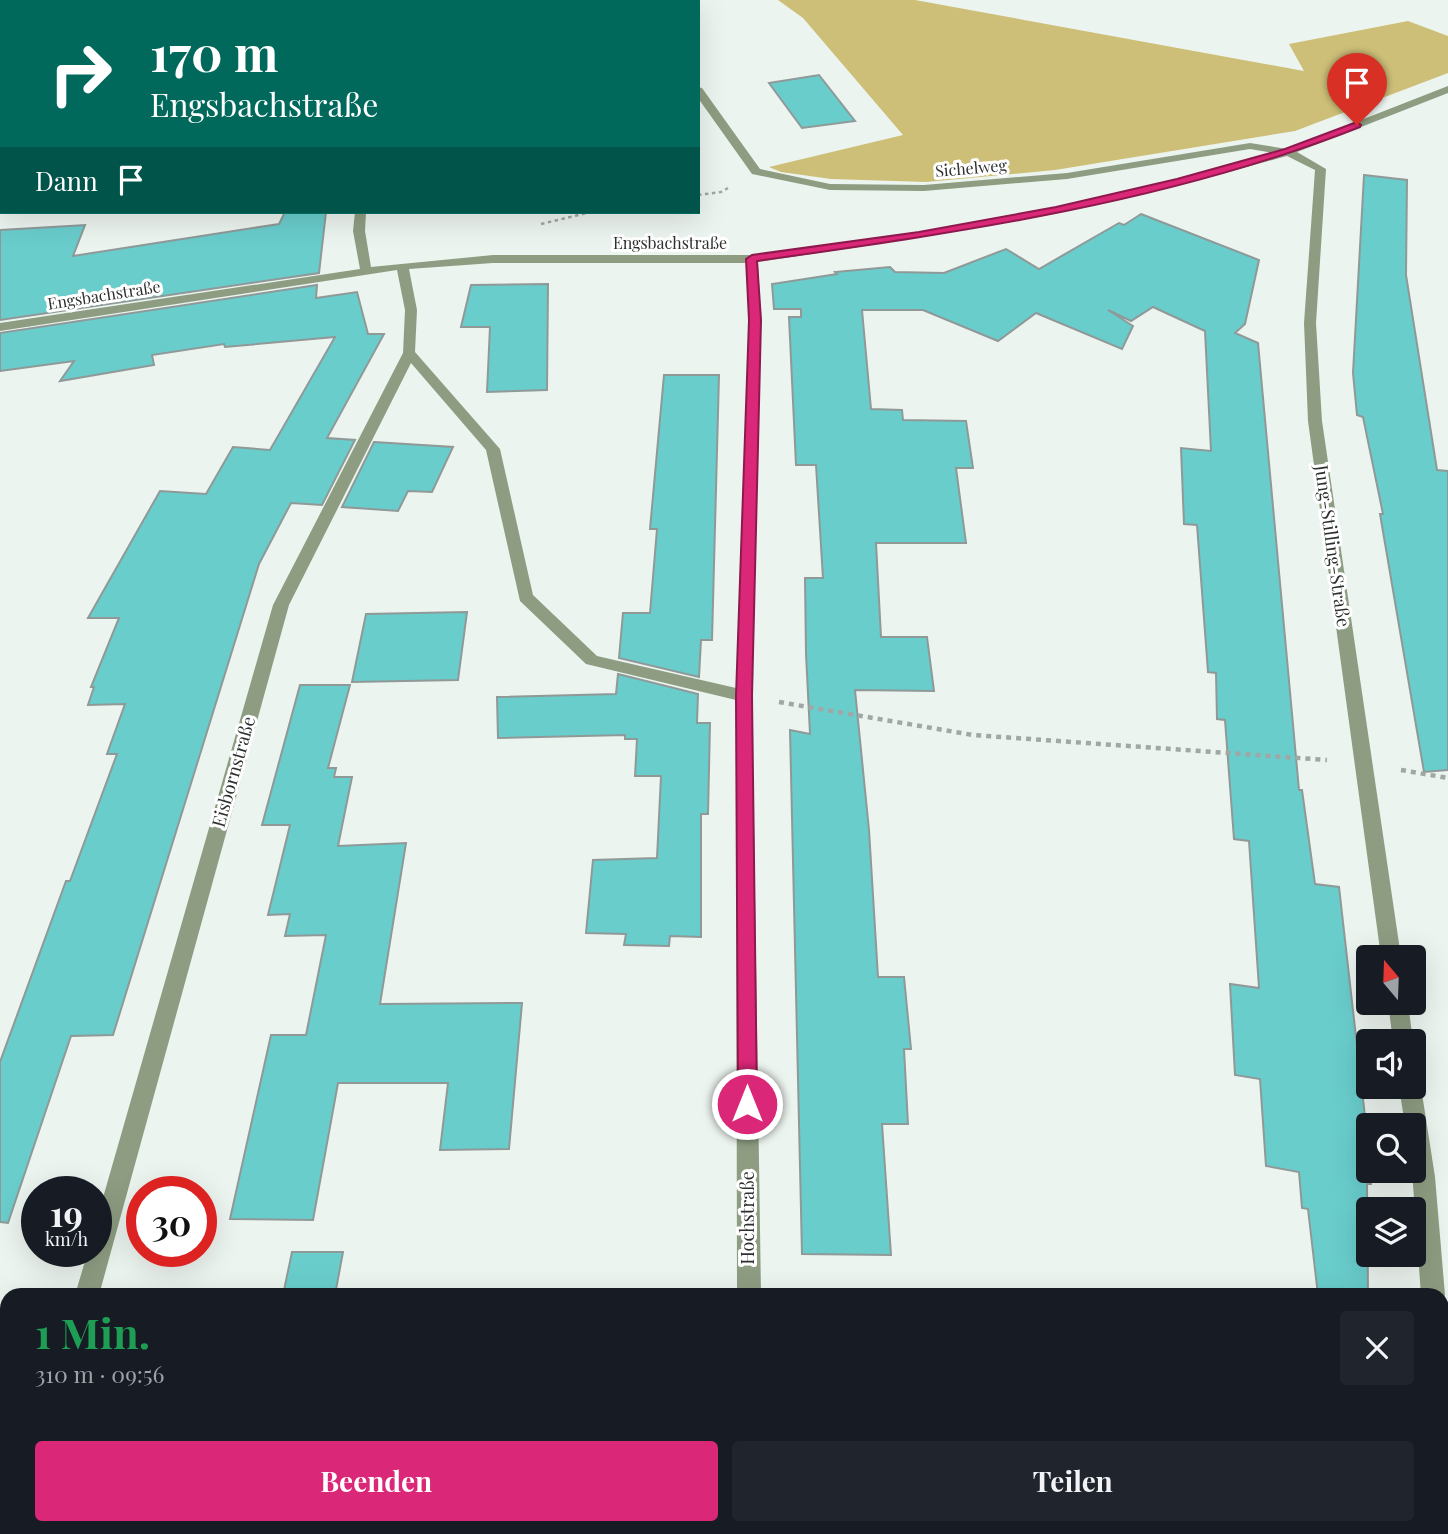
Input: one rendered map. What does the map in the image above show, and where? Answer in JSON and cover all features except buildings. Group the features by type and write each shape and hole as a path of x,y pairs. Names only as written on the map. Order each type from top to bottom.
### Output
{"street":[{"name":"Engsbachstraße","path":"0,327 366,270 493,259 752,259 919,235 1056,210 1288,152 1448,89"},
{"name":"Sichelweg","path":"700,93 756,172 830,187 924,188 1067,176 1250,146 1288,152"},
{"name":"Jung-Stilling-Straße","path":"1288,152 1321,169 1310,323 1315,421 1389,945"},
{"path":"360,214 359,231 366,270"},
{"name":"Hochstraße","path":"749,1288 744,696 755,320 752,259"},
{"name":"Eisbornstraße","path":"89,1288 281,605 409,353 411,310 402,267"},
{"path":"409,353 493,449 526,597 592,660 744,696"},
{"path":"1412,1099 1424,1177 1432,1288"}],"path":[{"path":"744,696 973,735 1362,762 1448,778"}],"shaded area":[{"path":"778,0 915,0 1304,71 1289,44 1408,21 1448,36 1448,73 1295,131 1055,170 926,182 831,179 781,172 769,167 903,135 803,18"}],"route":[{"path":"747,1104 744,696 755,320 752,259 919,235 1056,210 1288,152 1357,125"}]}
